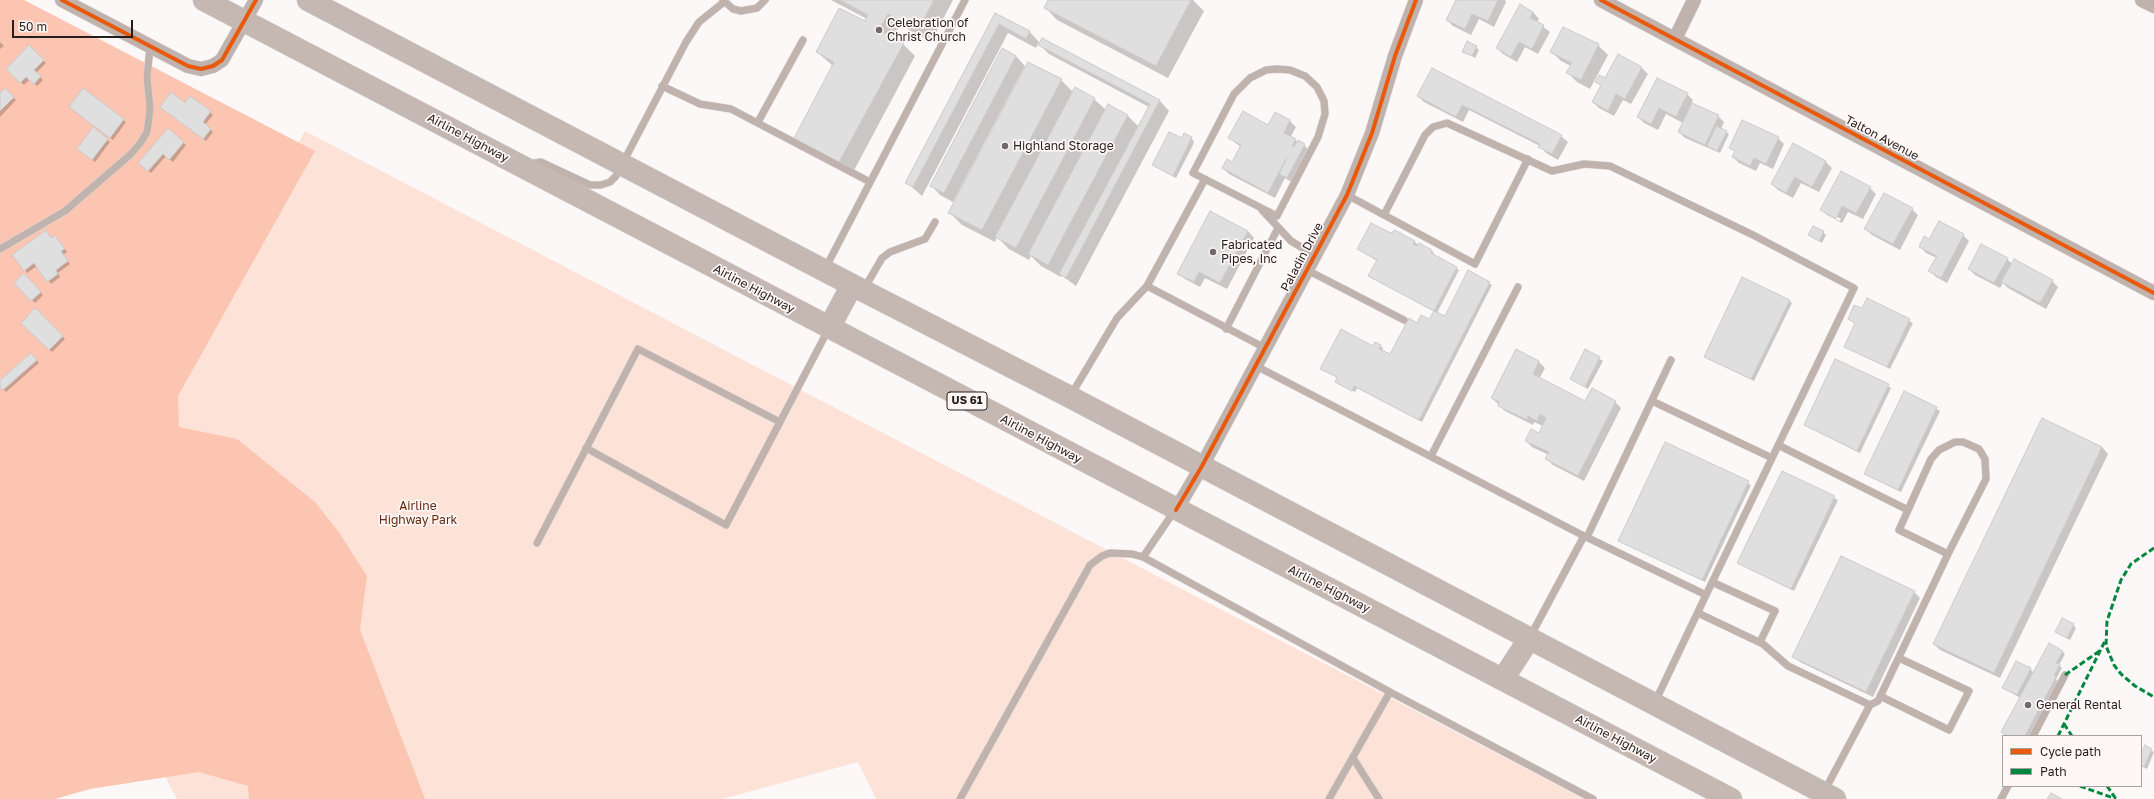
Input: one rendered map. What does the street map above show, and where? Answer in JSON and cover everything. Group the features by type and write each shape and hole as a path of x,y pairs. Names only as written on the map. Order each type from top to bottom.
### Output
{"highway":[{"name":"Airline Highway","path":"204,0 1176,510 1727,796"},
{"path":"308,0 857,288 1202,466 1830,796"},
{"path":"829,328 857,288"},
{"path":"1503,679 1529,638"}],"street":[{"path":"62,0 188,66 201,69 213,66 222,60 256,0"},
{"name":"Paladin Drive","path":"1176,510 1202,466 1347,195 1372,133 1395,56 1416,0"},
{"name":"Talton Avenue","path":"1601,0 2154,293"},
{"path":"1675,39 1694,0"},
{"path":"2142,0 2154,6"}],"lane":[{"path":"519,165 541,162 590,185 601,185 610,182 616,176 662,86 699,22 724,1 733,9 741,12 757,8 765,0"},
{"path":"824,270 965,0"},
{"path":"758,122 802,40"},
{"path":"0,249 65,211 132,154 141,142 147,132 149,118 150,107 147,78 150,47"},
{"path":"1266,70 1290,70 1305,76 1317,87 1324,101 1325,114 1318,137 1277,216 1205,179 1193,173 1234,94 1240,86 1250,78 1266,70"},
{"path":"662,86 700,104 731,109 870,182"},
{"path":"1384,215 1425,135 1440,123 1447,123 1456,125 1552,171 1584,164 1610,166 1753,235 1854,288 1654,704"},
{"path":"1347,195 1475,264 1528,159"},
{"path":"1070,397 1117,318 1147,286 1205,179"},
{"path":"1258,206 1291,241 1314,255"},
{"path":"857,288 882,258 890,252 925,239 935,222"},
{"path":"1226,329 1278,228"},
{"path":"1307,270 1404,320"},
{"path":"1147,286 1226,329 1265,348"},
{"path":"1431,456 1518,287"},
{"path":"586,448 726,525 829,328"},
{"path":"537,542 638,349 780,422"},
{"path":"1529,638 1586,536 1671,360"},
{"path":"1256,366 1586,536 1706,595"},
{"path":"1652,401 1772,458"},
{"path":"1830,796 1870,706 1878,701 1948,554 1986,479 1987,468 1985,459 1979,449 1963,442 1956,442 1939,450 1931,459 1899,530 1948,554"},
{"path":"1778,445 1908,510"},
{"path":"1143,557 1176,510"},
{"path":"960,799 1090,564 1102,556 1110,553 1132,554 1143,557 1390,692 1593,799"},
{"path":"1712,582 1775,611 1760,642"},
{"path":"1698,613 1760,642 1788,666 1870,706"},
{"path":"1880,696 1949,730 1969,692 1899,658"},
{"path":"2034,735 2065,675"},
{"path":"1329,799 1390,692"},
{"path":"1353,758 1379,799"},
{"path":"2001,799 2007,787"}],"green space":[{"name":"Airline Highway Park","path":"305,131 1584,799 876,799 858,762 722,799 177,799 57,574"}],"shaded area":[{"path":"0,0 24,0 315,151 178,396 179,427 237,439 315,502 338,531 367,576 360,630 425,799 249,799 248,786 199,772 90,789 55,799 0,799"}],"building":[{"path":"840,0 934,0 918,30 888,14 879,30 904,43 838,164 793,140 834,62 816,52 839,8 865,21 868,15"},
{"path":"1048,0 1191,0 1156,66 1044,8"},
{"path":"1456,0 1498,0 1488,21 1472,14 1465,29 1446,20"},
{"path":"1520,4 1533,12 1530,18 1544,25 1532,49 1519,42 1511,57 1496,48"},
{"path":"995,13 1030,31 1026,39 999,24 913,187 905,183"},
{"path":"1563,27 1599,44 1581,80 1566,73 1572,63 1550,52"},
{"path":"1042,38 1160,100 1066,278 1059,274 1150,104 1038,45"},
{"path":"1467,41 1477,46 1472,56 1462,52"},
{"path":"29,45 44,60 34,70 41,76 34,84 26,77 20,83 6,69"},
{"path":"1002,48 1016,56 944,193 930,186"},
{"path":"1618,54 1642,67 1625,99 1616,94 1608,111 1592,102 1601,85 1595,82 1599,75 1605,78"},
{"name":"Highland Storage","path":"1028,62 1062,79 982,230 948,213"},
{"path":"1432,68 1562,135 1552,154 1538,147 1540,144 1462,105 1456,117 1417,96"},
{"path":"1657,78 1688,93 1676,117 1659,108 1651,124 1637,117"},
{"path":"1075,87 1095,98 1016,248 995,237"},
{"path":"5,88 14,97 0,111 0,93"},
{"path":"83,88 124,119 110,138 69,107"},
{"path":"171,92 185,103 190,96 211,111 203,122 211,129 203,139 160,107"},
{"path":"1692,103 1719,115 1705,145 1678,132"},
{"path":"1108,104 1128,115 1048,265 1028,254"},
{"path":"1243,111 1268,125 1275,112 1290,120 1284,133 1296,139 1292,146 1294,147 1298,140 1305,144 1287,178 1279,174 1287,157 1268,193 1222,168 1227,159 1232,162 1241,145 1228,138"},
{"path":"1742,120 1779,137 1766,164 1754,158 1750,166 1732,157 1735,151 1729,148"},
{"path":"1716,126 1727,131 1717,151 1707,146"},
{"path":"93,127 108,139 92,160 77,149"},
{"path":"168,128 184,142 169,160 163,154 148,171 138,163"},
{"path":"1169,132 1182,138 1184,133 1192,137 1173,176 1152,165"},
{"path":"1793,143 1826,161 1812,187 1795,177 1786,193 1771,184"},
{"path":"1841,171 1871,187 1856,213 1842,206 1836,218 1820,210"},
{"path":"1884,193 1913,208 1893,244 1864,229"},
{"name":"Fabricated Pipes, Inc","path":"1210,211 1248,231 1220,283 1199,272 1194,282 1177,274"},
{"path":"1939,221 1964,234 1941,278 1928,271 1937,256 1919,247 1924,236 1929,239"},
{"path":"1371,223 1391,233 1395,230 1415,241 1413,244 1417,246 1419,243 1432,250 1431,253 1457,267 1434,311 1368,276 1377,260 1357,249"},
{"path":"1813,226 1824,231 1819,241 1808,235"},
{"path":"46,230 51,238 55,235 65,249 61,251 68,261 56,270 58,274 47,282 34,263 24,271 12,255"},
{"path":"1981,244 2008,258 1994,283 1968,269"},
{"path":"2014,259 2053,280 2040,303 2001,282"},
{"path":"1468,270 1490,282 1419,420 1354,386 1352,391 1335,382 1337,377 1320,369 1341,329 1373,346 1375,342 1381,345 1379,349 1390,354 1409,318 1417,323 1421,315 1429,319 1434,311 1445,316"},
{"path":"24,273 41,292 31,301 14,283"},
{"path":"1742,277 1790,300 1751,379 1704,357"},
{"path":"1867,298 1910,319 1887,367 1844,347 1855,323 1848,319 1854,305 1862,308"},
{"path":"35,308 63,336 49,350 21,323"},
{"path":"1516,349 1539,361 1533,374 1585,401 1592,388 1616,401 1578,476 1545,459 1549,452 1525,441 1531,429 1539,433 1546,418 1540,414 1537,421 1528,416 1527,420 1498,406 1499,402 1491,398"},
{"path":"1585,349 1600,357 1585,387 1570,379"},
{"path":"31,353 37,360 3,390 0,387 0,380"},
{"path":"1835,359 1889,384 1857,451 1804,425"},
{"path":"1904,391 1937,407 1898,490 1864,474"},
{"path":"2042,418 2102,447 1994,673 1933,644"},
{"path":"1665,442 1749,481 1702,580 1618,541"},
{"path":"1782,471 1835,496 1791,589 1737,563"},
{"path":"1841,556 1915,591 1866,692 1792,657"},
{"path":"2062,618 2074,624 2067,638 2055,632"},
{"name":"General Rental","path":"2049,643 2063,651 2056,663 2060,664 2054,676 2056,677 2026,735 2006,735 2001,732"},
{"path":"2016,661 2031,668 2017,695 2002,688"},
{"path":"2145,745 2152,749 2144,767 2142,766 2142,751"},
{"path":"2051,793 2062,799 2047,799"}],"marked path":[{"path":"2154,548 2131,564 2121,580 2107,621 2106,646 2114,665 2121,674 2135,686 2154,697"},
{"path":"2058,735 2105,641"},
{"path":"2065,675 2101,650"},
{"path":"2064,724 2071,735"},
{"path":"2083,787 2116,799"},
{"path":"2108,787 2116,799"}],"cycle path":[{"path":"62,0 188,66 201,69 213,66 222,60 256,0"},
{"path":"1176,510 1202,466 1347,195 1372,133 1395,56 1416,0"},
{"path":"1601,0 2154,293"}],"place":[{"name":"Celebration of Christ Church","path":"879,30"},
{"name":"Highland Storage","path":"1005,146"},
{"name":"Fabricated Pipes, Inc","path":"1213,252"},
{"name":"General Rental","path":"2028,705"}]}
